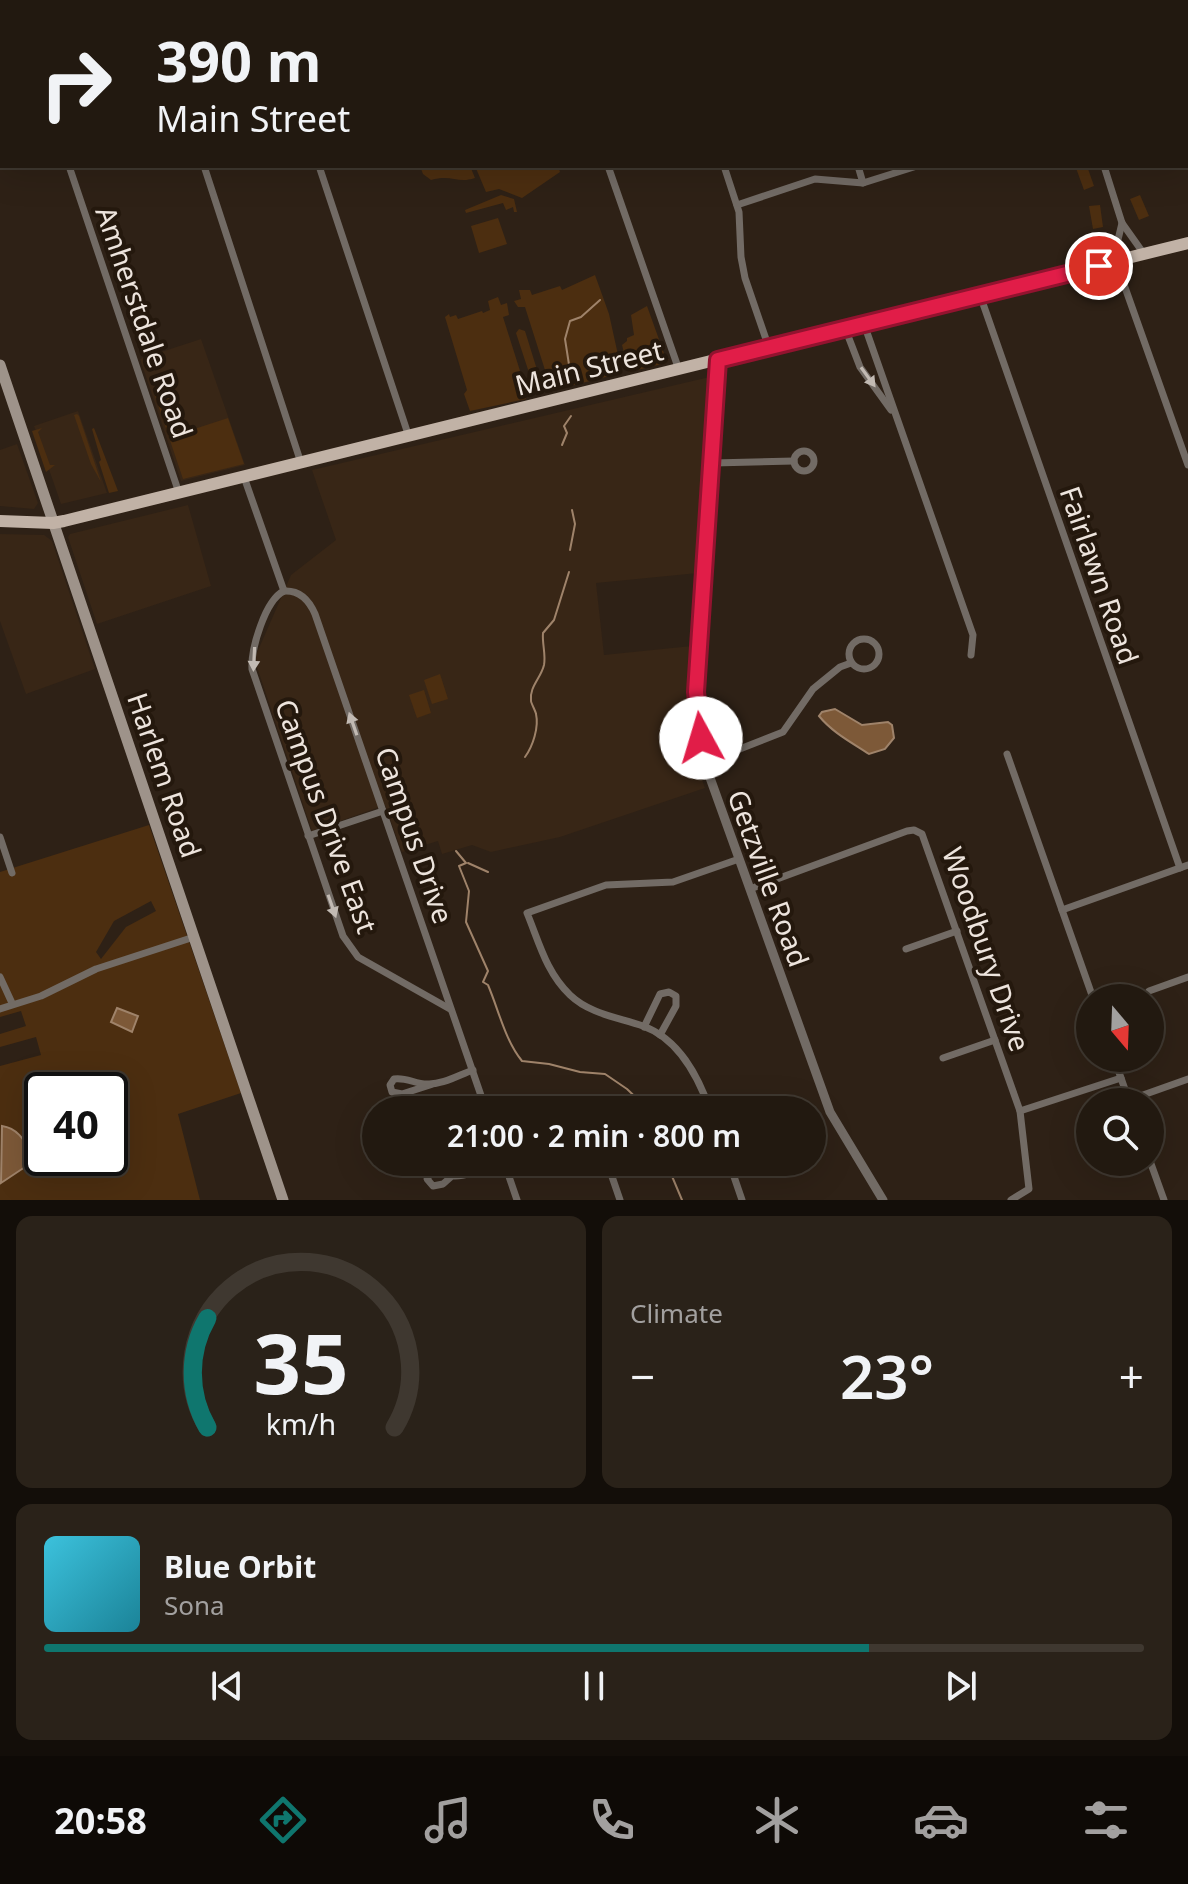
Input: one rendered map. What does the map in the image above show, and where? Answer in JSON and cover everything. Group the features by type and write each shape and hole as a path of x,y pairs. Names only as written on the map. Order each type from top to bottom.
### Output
{"main road":[{"name":"Main Street","path":"0,521 53,523 1188,243"},
{"name":"Harlem Road","path":"0,365 283,1200"}],"street":[{"name":"Amherstdale Road","path":"70,168 179,493"},
{"path":"205,168 301,463"},
{"path":"320,168 409,437"},
{"path":"609,168 679,370"},
{"path":"725,168 737,205 745,278 769,348"},
{"path":"859,168 863,183"},
{"path":"737,205 815,179 863,183 911,168"},
{"path":"1105,168 1122,223 1144,254"},
{"path":"1122,223 1116,262 1188,465"},
{"name":"Fairlawn Road","path":"980,295 1184,867"},
{"path":"864,324 973,635 971,655"},
{"path":"845,328 860,367 899,422"},
{"name":"Getzville Road","path":"718,360 696,692 704,763 830,1112 883,1200"},
{"path":"713,463 794,461"},
{"path":"244,477 284,591"},
{"name":"Campus Drive","path":"284,591 304,596 312,607 481,1096"},
{"name":"Campus Drive East","path":"284,591 276,595 266,613 253,654 252,669 343,936 352,951 373,967 452,1010"},
{"path":"704,763 783,732 813,689 840,667 851,663 860,668 870,668 879,656 877,646 869,639 855,641 849,648 851,663"},
{"path":"1007,754 1088,984"},
{"path":"308,836 383,811"},
{"name":"Woodbury Drive","path":"750,889 914,830 922,834 1020,1111 1029,1189 1011,1200"},
{"path":"0,837 12,873"},
{"path":"704,1096 691,1069 660,1035 602,1015 569,994 548,966 527,913 606,885 673,882 739,859"},
{"path":"1062,910 1184,867"},
{"path":"906,949 957,931"},
{"path":"0,1009 41,996 96,969 194,937"},
{"path":"0,977 12,1003"},
{"path":"1164,986 1188,977"},
{"path":"644,1027 660,994 669,992 676,996 676,1006 660,1035"},
{"path":"943,1058 995,1040"},
{"path":"433,1084 422,1085 399,1078 390,1085 392,1092 402,1094 433,1084 473,1070"},
{"path":"1119,1072 1124,1088"},
{"path":"1020,1111 1121,1078"},
{"path":"1164,1088 1188,1079"},
{"path":"508,1176 517,1200"},
{"path":"612,1176 620,1200"},
{"path":"734,1176 742,1200"},
{"path":"1155,1176 1164,1200"}],"shaded area":[{"path":"421,168 471,168 475,178 431,180"},
{"path":"476,168 559,168 560,172 522,198 499,189 486,192"},
{"path":"1076,168 1088,168 1094,186 1084,190"},
{"path":"501,195 514,199 517,212 513,207 506,210 503,203 466,213 465,210"},
{"path":"1140,195 1149,216 1139,220 1130,199"},
{"path":"1100,205 1103,227 1093,229 1089,206"},
{"path":"498,218 507,244 479,253 471,226"},
{"path":"595,275 609,314 622,373 551,389 525,307 518,307 514,301 521,299 519,290 530,290 532,295 560,286 562,290"},
{"path":"498,297 501,305 507,303 509,315 503,317 527,393 524,394 526,399 470,411 464,394 467,390 445,317 456,315 458,319 483,313 490,310 488,301"},
{"path":"647,306 666,359 669,359 666,363 629,372 622,345 634,335 631,315"},
{"path":"519,329 525,331 543,389 535,391 516,333"},
{"path":"201,339 245,465 181,481 140,359"},
{"path":"714,376 698,573 596,583 604,655 692,646 690,698 694,757 705,788 560,837 491,852 472,845 442,854 438,841 402,852 385,805 312,831 257,667 256,655 291,575 336,540 312,470"},
{"path":"168,384 185,432 228,418 244,464 183,479 153,390"},
{"path":"78,411 107,493 61,504 34,426"},
{"path":"77,414 101,482 91,464 74,415"},
{"path":"42,428 38,432 50,465 55,465 46,472 32,431"},
{"path":"94,428 118,491 109,493 99,462"},
{"path":"17,444 38,503 34,509 0,506 0,450"},
{"path":"188,505 211,586 97,624 68,537 70,534"},
{"path":"0,534 44,535 52,541 95,669 26,694 0,621"},
{"path":"440,674 448,699 432,704 424,680"},
{"path":"424,690 431,713 417,718 409,695"},
{"path":"835,709 862,725 888,722 892,725 894,738 885,749 869,754 836,732 819,716 822,712"},
{"path":"149,825 241,1093 178,1114 200,1200 0,1200 0,1066 41,1055 36,1037 0,1047 0,1034 26,1026 21,1011 0,1017 0,872","holes":["151,901 156,911 126,927 101,959 96,952 114,921"]},
{"path":"117,1008 138,1016 132,1032 111,1022"},
{"path":"2,1126 12,1129 24,1142 24,1168 1,1183"}],"waterway":[{"path":"570,371 565,339 570,321 581,317 600,300"},
{"path":"562,445 567,433 564,426 571,416"},
{"path":"570,550 575,524 572,510"},
{"path":"525,757 536,730 537,719 531,696 544,665 543,633 554,620 569,572"},
{"path":"456,851 466,863 459,866 469,891 466,922 488,971 483,982 488,985 516,1053 522,1061 605,1074 634,1096"},
{"path":"468,863 488,872"},
{"path":"672,1176 682,1200"}],"route":[{"path":"701,738 696,692 718,360 1099,266"}]}
